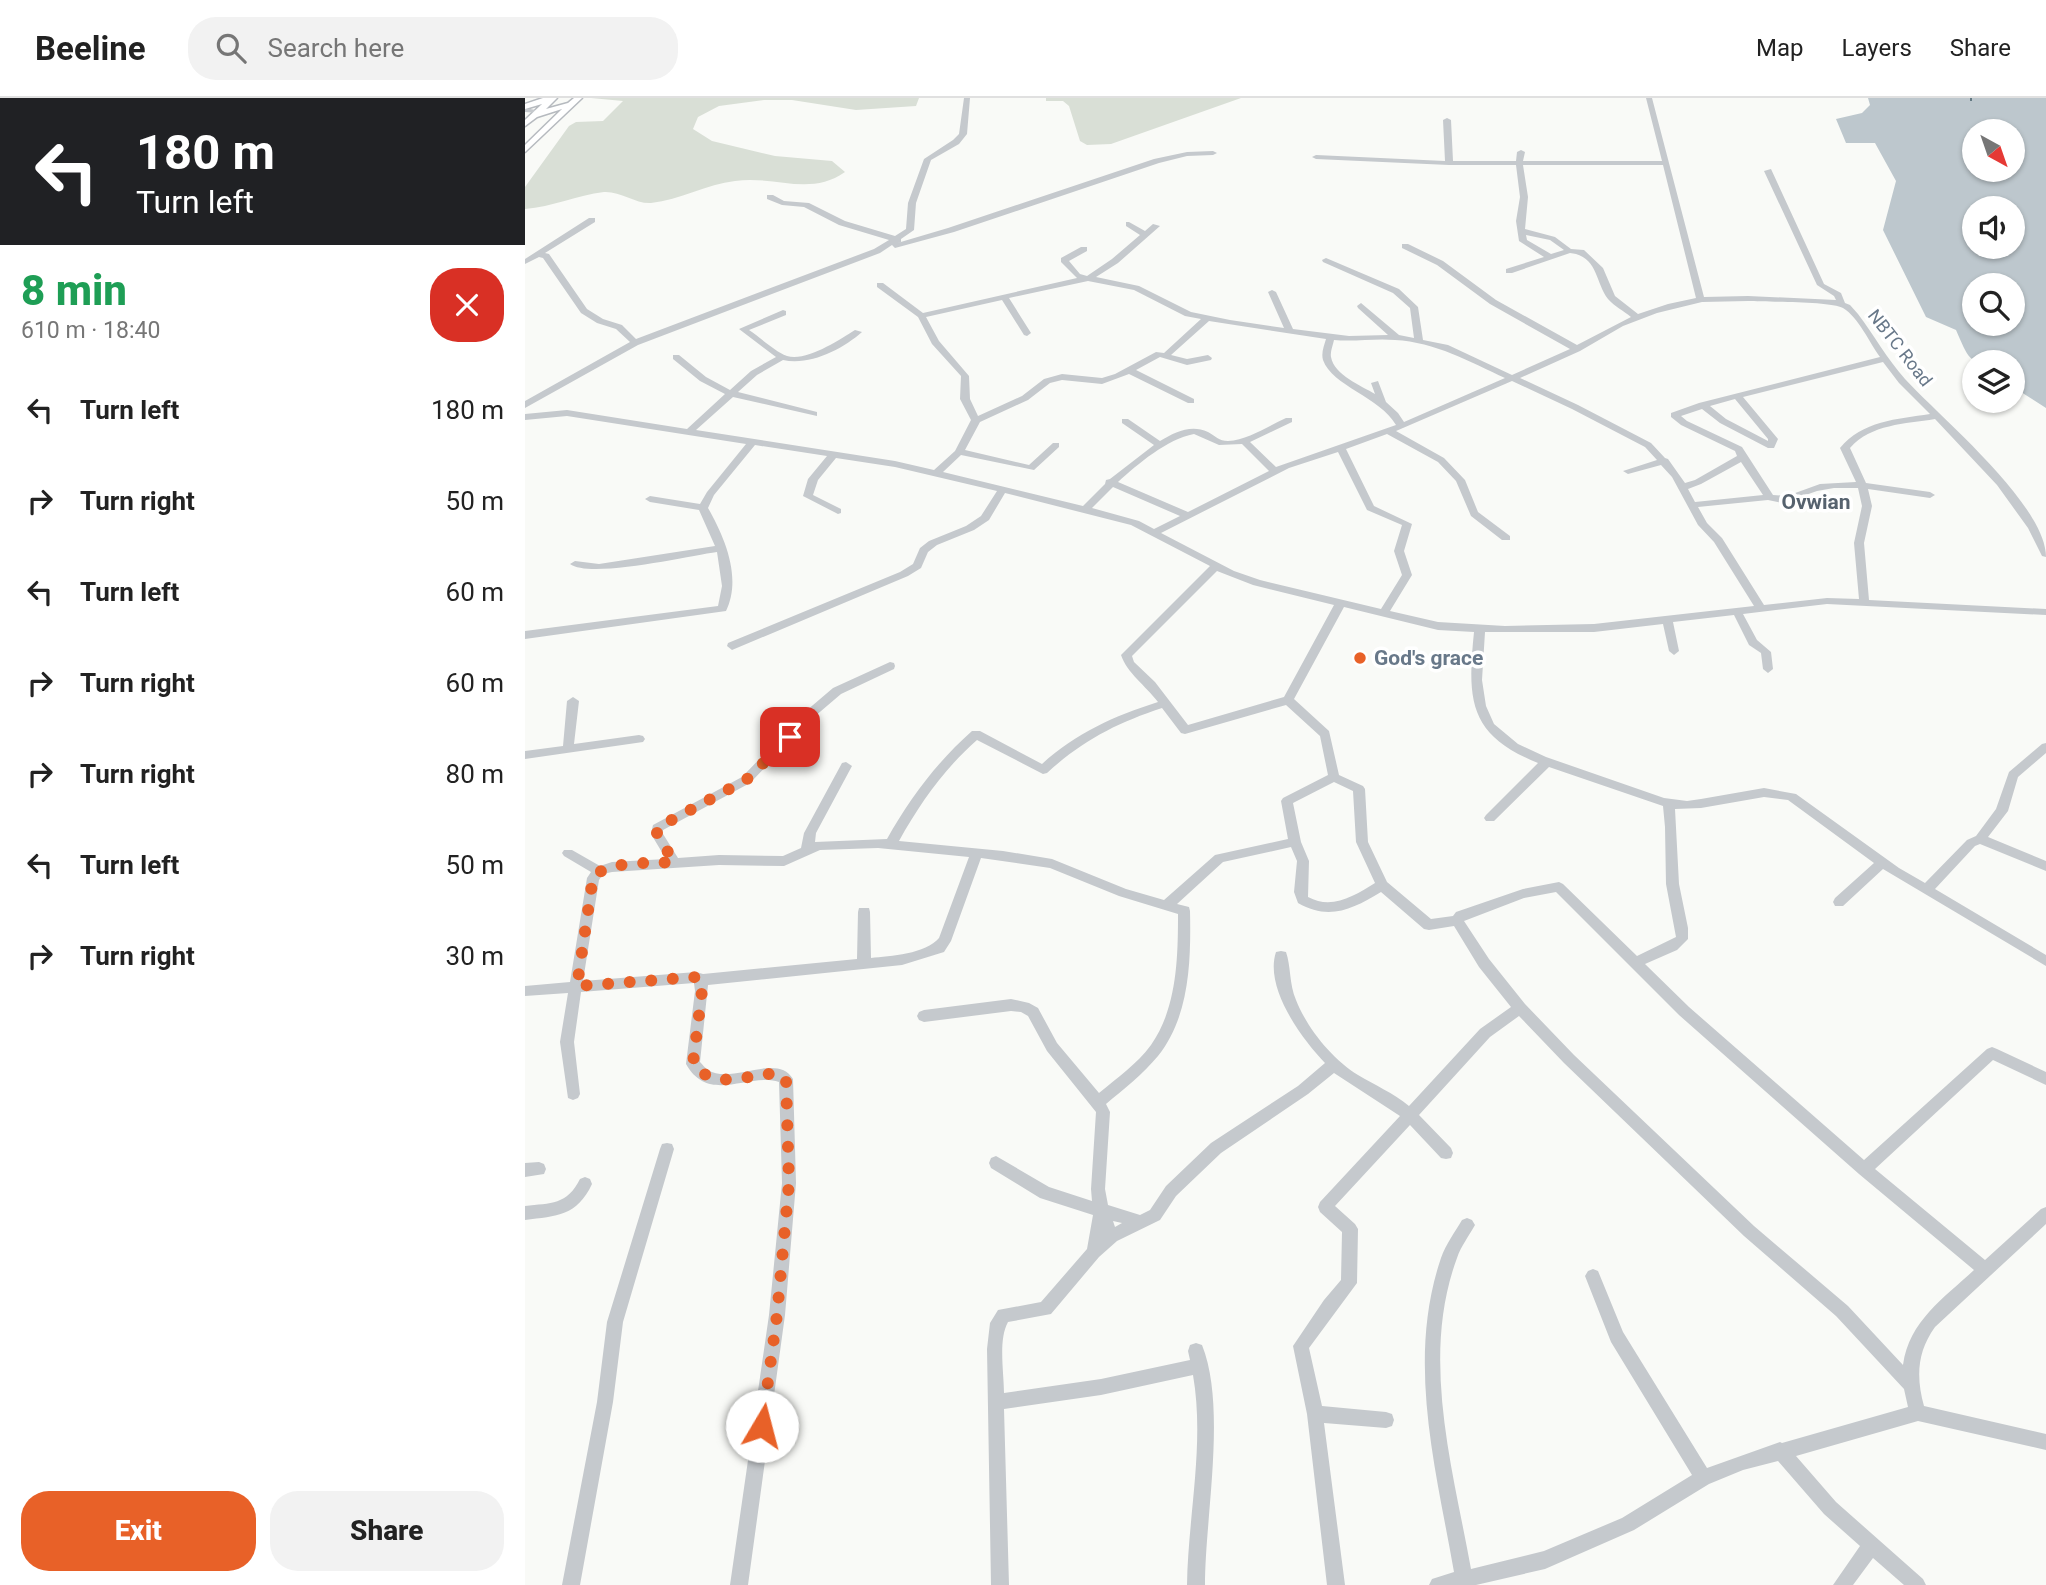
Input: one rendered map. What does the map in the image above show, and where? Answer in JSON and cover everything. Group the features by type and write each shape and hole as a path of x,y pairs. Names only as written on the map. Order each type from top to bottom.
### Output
{"main road":[{"path":"525,111 552,98"},
{"path":"525,124 552,98"},
{"path":"539,113 577,99"},
{"path":"525,150 577,99"},
{"path":"539,113 546,119 545,130"}],"street":[{"path":"877,251 910,230 912,204 928,159 956,142 963,134 967,98"},
{"path":"1153,533 1275,471 1432,414 1577,349 1637,318 1701,300 1649,98"},
{"path":"525,111 539,113"},
{"path":"1447,120 1449,163"},
{"path":"1521,152 1518,163 1524,199 1518,218 1523,241 1550,257"},
{"path":"525,405 635,343 877,251 951,230 1157,161 1187,154 1213,153"},
{"path":"1317,158 1449,163 1665,163"},
{"path":"1769,171 1821,285 1838,295 1841,304"},
{"path":"770,197 782,202 806,205 842,223 898,240"},
{"path":"525,262 592,220"},
{"path":"1129,224 1145,235"},
{"path":"921,316 1089,278 1115,261 1156,226"},
{"path":"1521,230 1562,241 1569,251"},
{"path":"1405,246 1432,258 1493,302 1577,349"},
{"path":"1084,249 1064,260 1077,276 1136,288 1188,314 1331,337 1396,337 1419,340 1445,347 1613,425 1648,445 1665,461 1683,487 1703,525 1718,540 1760,607"},
{"path":"1509,271 1569,251 1583,250 1599,268 1611,297 1637,318"},
{"path":"538,254 546,256 556,268 584,311 600,321 619,327 635,343"},
{"path":"1326,260 1397,291 1414,307 1419,340"},
{"path":"880,285 921,316 935,342 965,376 965,398 977,421"},
{"path":"1272,292 1290,332"},
{"path":"1005,298 1027,333"},
{"name":"NBTC Road","path":"1701,300 1841,304 1855,316 1884,359 2001,481 2039,537 2046,554"},
{"path":"1361,306 1396,337"},
{"path":"783,313 743,329 782,357 804,359 838,345 858,332"},
{"path":"1166,355 1207,318"},
{"path":"1331,337 1327,353 1330,366 1369,396 1383,401"},
{"path":"937,473 959,452 977,421 1025,398 1054,379 1102,381 1159,354 1194,363 1208,358"},
{"path":"676,357 703,379 730,393 814,414"},
{"path":"690,431 754,373 782,357"},
{"path":"1769,497 1764,483 1742,457 1739,449 1684,423 1674,415 1702,405 1884,359"},
{"path":"1129,370 1191,401"},
{"path":"1375,383 1383,401 1398,415 1401,425"},
{"path":"1702,405 1723,421 1772,446 1773,439 1737,396"},
{"path":"525,417 567,413 834,453 937,473 1135,523 1216,566 1257,583 1439,626 1560,630 1828,601 2046,612"},
{"path":"1864,601 1859,542 1867,506 1862,485 1845,448 1851,439 1883,425 1938,416"},
{"path":"1086,509 1109,482 1161,446 1191,431 1196,431 1220,445 1244,441 1289,420"},
{"path":"1125,421 1161,446"},
{"path":"1388,431 1441,460 1460,480 1474,514 1506,538"},
{"path":"703,508 710,494 753,441"},
{"path":"1244,441 1275,471"},
{"path":"959,452 1031,468 1056,445"},
{"path":"1341,449 1370,508 1407,524 1399,551 1407,575 1383,614"},
{"path":"834,453 813,479 808,496 838,511"},
{"path":"1683,487 1742,457"},
{"path":"1628,471 1665,461"},
{"path":"1109,482 1187,515"},
{"path":"1692,505 1769,497 1785,501 1821,486 1862,485 1930,495"},
{"path":"732,646 904,574 917,566 924,550 933,543 970,528 985,518 1003,489"},
{"path":"650,499 703,508"},
{"path":"525,635 722,610 726,578 722,548 703,508"},
{"path":"575,564 599,567 722,548"},
{"path":"1216,566 1126,655 1129,664 1166,702 1185,730 1288,700 1340,604"},
{"path":"1736,610 1753,642 1766,652 1767,669"},
{"path":"1667,619 1674,651"},
{"path":"1480,629 1476,669 1480,702 1489,726 1510,743 1547,762 1601,780 1629,793 1668,803 1687,805 1712,802 1755,791 1775,791 1792,797 1814,810 1883,862 2046,961"},
{"path":"674,862 657,834 657,828 746,780 810,714 837,691 890,666"},
{"path":"1288,700 1325,734 1334,777"},
{"path":"568,749 573,701"},
{"path":"891,844 908,811 955,751 976,734 1043,770 1073,742 1089,732 1166,702"},
{"path":"525,755 639,738"},
{"path":"1927,889 1971,843 1980,839 2002,811 2013,775 2046,747"},
{"path":"1490,818 1547,762"},
{"path":"807,850 810,833 846,766"},
{"path":"1334,777 1287,801 1295,842 1303,861 1300,892 1306,903 1331,907 1348,906 1382,885"},
{"path":"1334,777 1359,789 1363,842 1382,885 1429,925 1457,920 1461,916 1550,887 1559,887 1684,1012 1864,1169 1986,1270"},
{"path":"1635,963 1682,939 1683,929 1674,895 1674,830 1668,803"},
{"path":"1980,839 2046,866"},
{"path":"1168,904 1219,858 1295,842"},
{"path":"573,1094 567,1042 593,877 599,871 611,867 674,862 784,861 819,845 891,844 1052,864 1123,893 1168,904 1184,911 1183,974 1172,1012 1155,1049 1098,1102"},
{"path":"568,853 599,871"},
{"path":"525,991 687,977 701,980 902,960 939,948 945,941 978,853"},
{"path":"1839,902 1883,862"},
{"path":"863,964 864,912"},
{"path":"1457,920 1484,963 1520,1007 1634,1123 1749,1231 1842,1311 1909,1383"},
{"path":"1281,956 1281,979 1285,992 1298,1018 1334,1064 1394,1102 1446,1153"},
{"path":"701,980 693,1063 700,1074 712,1079 782,1074 786,1079 789,1122 789,1183 777,1315 739,1585"},
{"path":"923,1016 974,1008 1024,1007 1033,1012 1052,1047 1098,1102 1103,1112 1098,1163 1101,1211 1094,1252"},
{"path":"1336,1585 1315,1414 1301,1346 1349,1283 1350,1229 1325,1207 1485,1033 1520,1007"},
{"path":"1864,1169 1992,1053 2046,1079"},
{"path":"1000,1585 995,1349 998,1323 1004,1315 1045,1309 1094,1252 1112,1236 1155,1215 1171,1191 1216,1148 1303,1090 1334,1064"},
{"path":"571,1585 605,1402 615,1322 667,1149"},
{"path":"996,1163 1045,1193 1140,1222"},
{"path":"525,1213 570,1205 579,1198 585,1184"},
{"path":"1101,1211 1112,1236"},
{"path":"1918,1413 1909,1383 1911,1357 1917,1337 2046,1214"},
{"path":"1467,1225 1449,1256 1437,1300 1431,1351 1433,1405 1469,1581"},
{"path":"1593,1276 1617,1337 1703,1478"},
{"path":"996,1402 1101,1387 1198,1358 1205,1407 1204,1468 1195,1540 1196,1585"},
{"path":"1438,1585 1469,1581 1545,1560 1628,1524 1703,1478 1780,1450 1918,1413 2046,1443"},
{"path":"1315,1414 1386,1420"},
{"path":"1780,1450 1830,1508 1917,1585"},
{"path":"1842,1585 1872,1545"}],"shaded area":[{"path":"591,98 919,98 916,106 856,110 792,100 764,100 719,106 698,117 693,129 712,141 775,156 832,161 845,172 819,183 735,181 651,203 604,192 525,209 525,187 569,126 576,122 603,121 623,101"},
{"path":"1046,98 1241,98 1111,144 1087,145 1080,141 1069,106 1063,101 1046,101"},
{"path":"1868,98 2046,98 2046,408 2025,395 2025,350 1965,350 1956,330 1926,317 1883,230 1896,181 1875,143 1846,143 1836,119 1862,113 1870,105"}],"place":[{"name":"God's grace","path":"1360,658"}],"district":[{"name":"Ovwian","path":"1816,502"}],"route":[{"path":"762,1426 777,1315 781,1247 789,1183 786,1079 782,1074 776,1073 741,1079 712,1079 700,1074 693,1063 702,991 701,980 696,977 577,986 593,877 599,871 611,867 674,862 657,834 657,828 746,780 790,737"}]}
